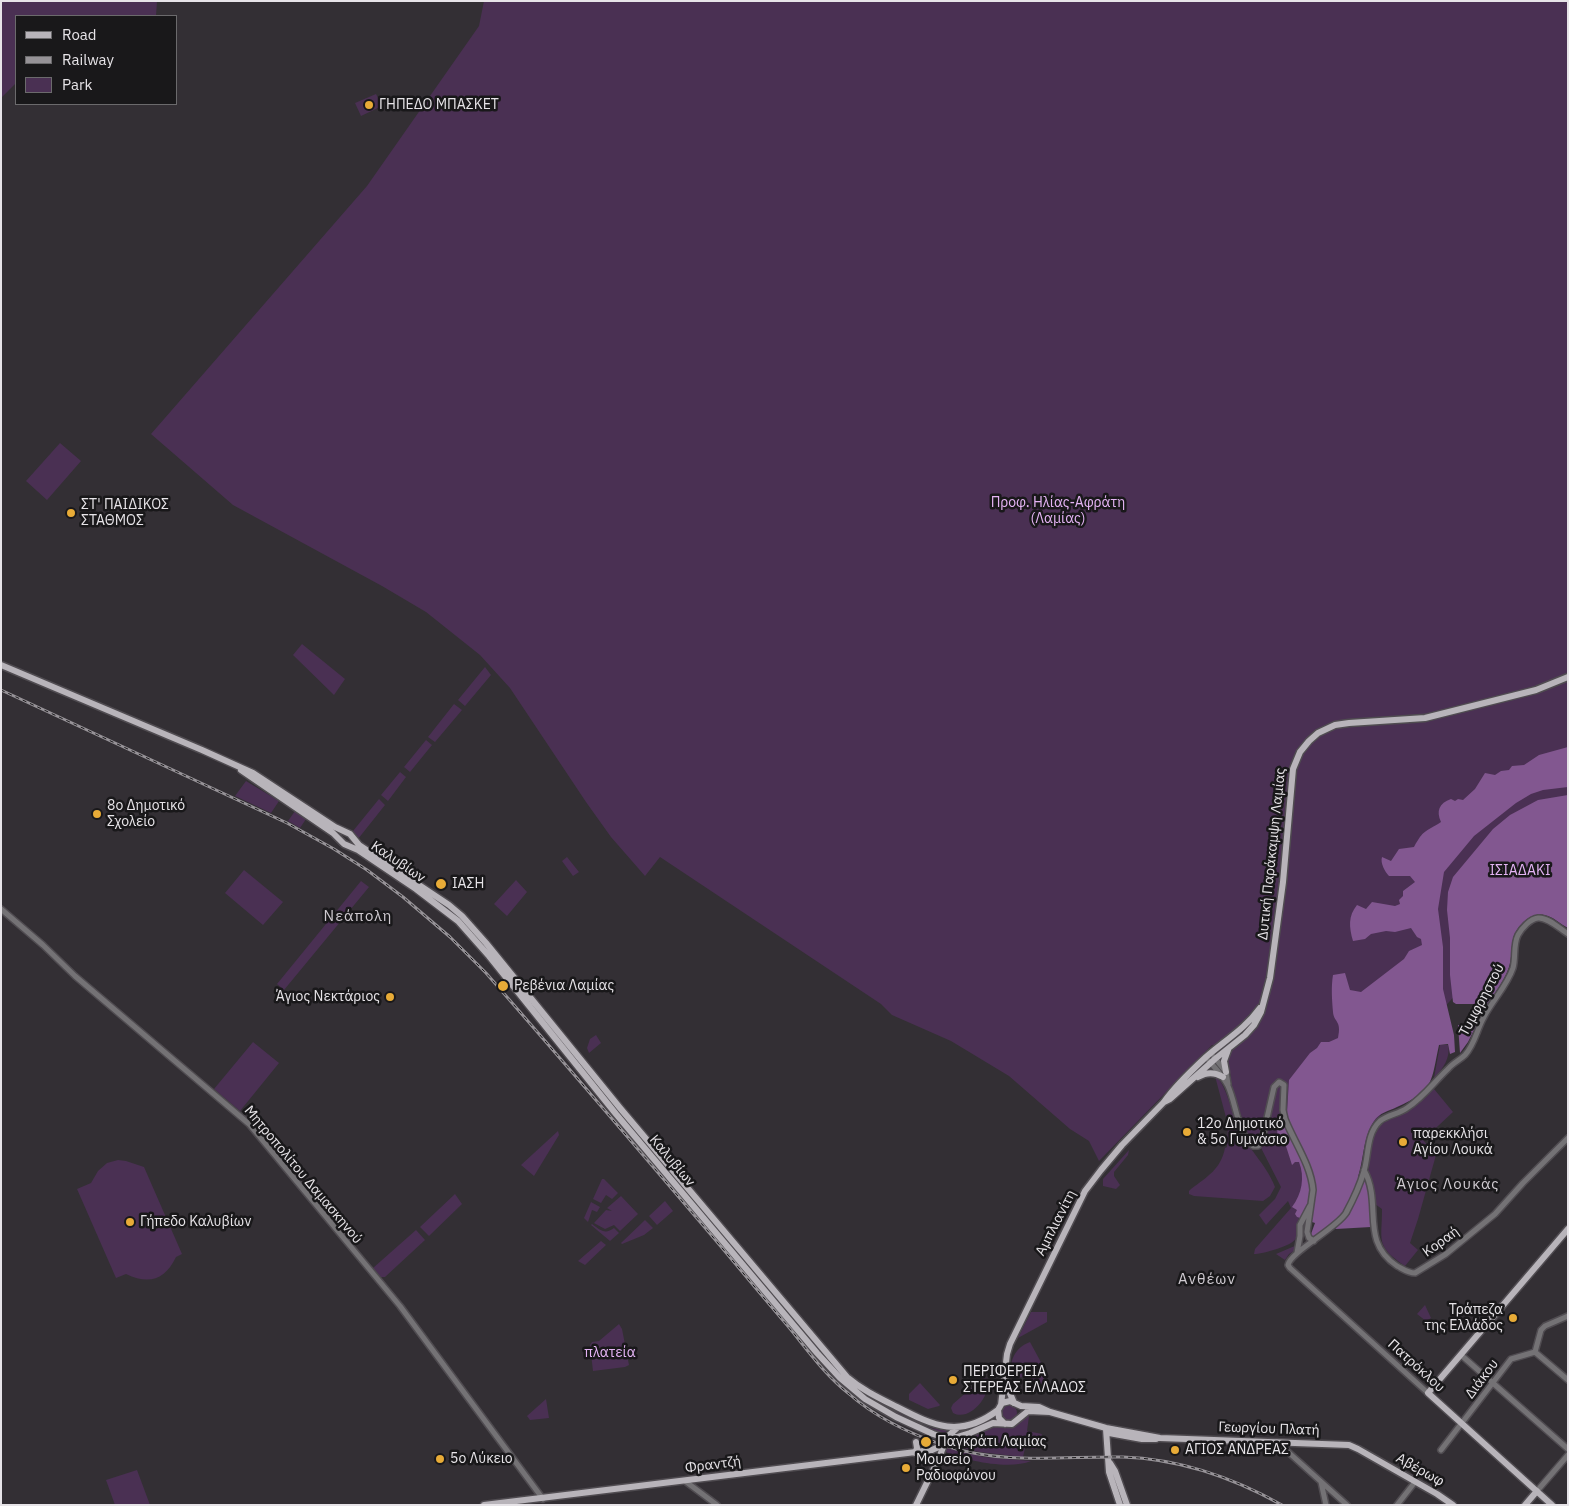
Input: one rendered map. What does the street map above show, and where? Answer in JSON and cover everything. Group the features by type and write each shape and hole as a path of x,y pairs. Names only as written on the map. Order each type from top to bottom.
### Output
{"main road":[{"name":"Καλυβίων","path":"1,665 253,773 350,835 359,845 449,905 466,921 504,964 632,1123 847,1377 866,1392 928,1423 943,1427 958,1427 976,1422 999,1408"},
{"name":"Δυτική Παράκαμψη Λαμίας","path":"1210,1058 1230,1048 1245,1035 1260,1016 1270,978 1281,900 1293,769 1300,752 1309,741 1322,731 1342,723 1426,718 1536,690 1568,677"},
{"name":"Καλυβίων","path":"234,765 253,780 333,833 344,843 358,850 416,889 458,921 489,956 616,1114 840,1378 865,1398 896,1417 926,1431 946,1437 966,1435 993,1422 1005,1424"},
{"path":"344,843 341,836 350,835"},
{"name":"Δυτική Παράκαμψη Λαμίας","path":"1192,1080 1210,1058 1249,1022 1264,1003"},
{"path":"1192,1080 1206,1073 1225,1075 1224,1059 1230,1048"},
{"name":"Αμπλιανίτη","path":"999,1408 1008,1354 1015,1333 1081,1199 1101,1170 1171,1092 1210,1058"},
{"name":"Αμπλιανίτη","path":"1164,1102 1192,1080"},
{"path":"1428,1393 1568,1230"},
{"name":"Αμπλιανίτη","path":"1006,1375 1009,1391 1016,1404"},
{"name":"Πατρόκλου","path":"1428,1393 1552,1505"},
{"path":"1008,1401 1016,1404 1020,1410 1020,1416 1014,1423 1005,1424 999,1418 999,1408 1008,1401"},
{"name":"Γεωργίου Πλατή","path":"1016,1404 1040,1407 1106,1430 1160,1438 1343,1444 1356,1447 1373,1458"},
{"name":"Γεωργίου Πλατή","path":"1020,1416 1030,1411 1050,1412"},
{"path":"916,1505 941,1454 946,1437 958,1427"},
{"path":"1106,1430 1109,1472 1120,1505"},
{"path":"915,1452 916,1442"},
{"name":"Φραντζή","path":"484,1505 932,1450 943,1445"},
{"name":"Αβέρωφ","path":"1373,1458 1453,1505"},
{"path":"1109,1462 1115,1472 1127,1505"},
{"path":"1525,1505 1537,1491"},
{"path":"543,1498 548,1505"}],"street":[{"name":"Μητροπολίτου Δαμασκηνού","path":"1,909 89,989 249,1124 400,1306 543,1498"},
{"name":"Τυμφρηστού","path":"1364,1170 1370,1141 1378,1123 1387,1117 1403,1111 1418,1100 1429,1091 1449,1067 1467,1052 1484,1016 1514,966 1516,940 1523,928 1534,920 1542,918 1568,934"},
{"path":"1210,1058 1225,1075 1247,1139 1252,1146 1256,1147 1260,1143 1264,1133 1274,1088 1278,1082 1284,1084 1283,1110 1285,1119 1310,1176 1313,1190 1307,1232 1312,1243"},
{"name":"Κοραή","path":"1364,1170 1368,1177 1372,1194 1376,1238 1379,1248 1396,1265 1408,1272 1414,1273 1442,1257 1491,1218 1568,1138"},
{"path":"1296,1253 1332,1228 1343,1216 1364,1170"},
{"path":"1296,1253 1301,1222 1311,1204"},
{"path":"1300,1236 1303,1241 1312,1243"},
{"name":"Πατρόκλου","path":"1296,1253 1288,1261 1290,1268 1428,1393"},
{"path":"1568,1316 1547,1325 1541,1330 1534,1352 1568,1380"},
{"name":"Διάκου","path":"1441,1450 1512,1358 1534,1352"},
{"path":"1461,1355 1568,1449"},
{"path":"1276,1442 1347,1505"},
{"path":"1537,1491 1568,1456"},
{"path":"686,1481 717,1505"},
{"path":"1321,1482 1326,1505"},
{"path":"1397,1505 1415,1482"}],"green space":[{"path":"1,1 157,1 156,15 15,15 15,84 1,98"},
{"name":"Προφ. Ηλίας-Αφράτη (Λαμίας)","path":"484,1 1568,1 1568,924 1541,913 1525,918 1425,1028 1324,1224 1297,1217 1299,1218 1297,1236 1294,1241 1277,1249 1254,1254 1255,1249 1291,1208 1288,1201 1266,1225 1259,1215 1275,1199 1281,1187 1257,1140 1253,1140 1249,1136 1230,1084 1231,1076 1220,1047 1212,1045 1099,1161 1089,1141 1070,1129 1009,1076 951,1041 892,1015 881,1004 660,857 645,876 611,837 510,688 480,655 426,612 233,505 151,434 367,186 479,26"},
{"name":"ΓΗΠΕΔΟ ΜΠΑΣΚΕΤ","path":"376,94 382,106 361,116 355,103"},
{"path":"60,443 81,461 47,500 26,481"},
{"path":"302,644 345,679 334,695 293,655"},
{"path":"485,667 491,675 465,706 458,700"},
{"path":"454,704 462,710 435,742 428,737"},
{"path":"426,740 432,745 410,772 404,767"},
{"path":"1568,747 1568,787 1543,790 1531,794 1516,803 1474,836 1444,872 1438,909 1443,947 1443,989 1454,1035 1455,1052 1450,1054 1448,1044 1439,1045 1432,1076 1425,1089 1409,1101 1384,1112 1370,1127 1358,1177 1367,1182 1372,1221 1371,1227 1336,1229 1331,1224 1312,1237 1311,1234 1315,1223 1297,1217 1295,1214 1297,1210 1292,1207 1302,1185 1299,1162 1295,1162 1292,1165 1284,1140 1277,1138 1278,1117 1287,1113 1289,1080 1321,1042 1329,1042 1338,1038 1339,1028 1334,1016 1333,1007 1333,975 1345,973 1350,990 1361,992 1404,959 1409,951 1422,945 1421,939 1417,937 1411,928 1395,932 1386,931 1371,934 1365,939 1353,941 1350,922 1354,909 1357,905 1366,909 1372,902 1395,906 1400,904 1399,900 1403,896 1403,891 1415,882 1410,876 1389,876 1383,867 1382,857 1391,861 1399,849 1414,847 1422,834 1441,822 1439,811 1441,805 1451,799 1455,801 1458,799 1463,800 1475,789 1485,773 1495,775 1501,771 1509,770 1512,766 1524,765 1539,755"},
{"path":"400,772 406,777 388,801 381,795"},
{"path":"246,781 279,801 271,813 235,796"},
{"name":"ΙΣΙΑΔΑΚΙ","path":"1568,795 1568,928 1547,916 1534,916 1524,921 1517,930 1512,942 1510,964 1507,972 1488,1004 1456,1004 1453,1002 1450,975 1450,938 1447,910 1448,892 1453,877 1493,829 1510,815 1538,800"},
{"path":"379,799 385,805 358,839 353,831"},
{"path":"295,811 306,819 300,828 288,821"},
{"path":"567,857 579,872 573,876 562,861"},
{"path":"244,870 283,902 263,925 225,893"},
{"path":"516,880 527,892 507,916 494,904"},
{"path":"361,881 369,887 284,990 277,984"},
{"path":"1477,1024 1468,1042 1460,1053 1458,1025"},
{"path":"596,1035 601,1043 589,1053 587,1048 590,1039"},
{"path":"253,1042 279,1063 240,1111 214,1089"},
{"path":"1440,1045 1448,1045 1449,1049 1443,1067 1434,1078"},
{"path":"1215,1076 1219,1079 1225,1090 1241,1133 1267,1170 1275,1187 1270,1196 1263,1201 1194,1196 1189,1194 1191,1189 1217,1167 1227,1147 1228,1125"},
{"path":"1434,1089 1453,1112 1423,1140 1436,1155 1410,1243 1418,1250 1405,1266 1389,1253 1382,1242 1382,1209 1375,1204 1368,1171 1372,1141 1379,1127 1388,1119 1404,1113"},
{"path":"558,1131 559,1135 534,1176 521,1165"},
{"path":"1129,1150 1128,1155 1114,1172 1114,1176 1120,1185 1116,1189 1103,1186 1103,1179"},
{"name":"Γήπεδο Καλυβίων","path":"118,1160 144,1167 182,1254 176,1257 167,1271 156,1278 149,1280 126,1274 116,1278 77,1189 91,1183 98,1171 107,1163"},
{"path":"602,1179 618,1193 612,1199 606,1195 601,1203 593,1199"},
{"path":"455,1194 462,1204 429,1236 420,1227"},
{"path":"621,1196 638,1214 620,1231 614,1225 605,1229 594,1223 606,1210 612,1211 607,1208"},
{"path":"665,1201 673,1211 657,1225 649,1216"},
{"path":"591,1202 600,1207 597,1212 592,1210 588,1222 584,1218"},
{"path":"645,1220 653,1228 644,1235 621,1243"},
{"path":"592,1224 605,1231 614,1228 619,1233 610,1241"},
{"path":"416,1230 425,1240 385,1277 381,1277 373,1268"},
{"path":"601,1241 606,1245 585,1265 578,1261"},
{"path":"1297,1245 1297,1249 1289,1254 1285,1260 1276,1254"},
{"path":"1425,1305 1431,1318 1426,1321 1417,1314"},
{"path":"1031,1312 1047,1312 1047,1322 1018,1338"},
{"name":"πλατεία","path":"619,1324 622,1329 629,1365 593,1371 590,1345 592,1342 599,1341"},
{"path":"1030,1342 1043,1366 1045,1383 1040,1385 1031,1384 1031,1379 1010,1377 1014,1356 1020,1348"},
{"path":"984,1377 988,1379 988,1386 983,1400 978,1406 966,1414 953,1413 951,1408 953,1404"},
{"path":"920,1383 939,1406 928,1409 909,1400 909,1394"},
{"path":"546,1399 549,1418 530,1420 527,1416"},
{"path":"881,1403 922,1425 939,1430 948,1430 942,1433 929,1430 880,1405"},
{"path":"1009,1405 1015,1407 1017,1413 1015,1419 1009,1421 1003,1419 1001,1413 1003,1407"},
{"path":"1028,1415 1027,1431 1042,1434 1036,1449 1025,1448 1023,1457 979,1452 950,1445 995,1427 1012,1428"},
{"path":"947,1448 984,1457 1031,1461 1012,1465 988,1463 946,1452"},
{"path":"137,1470 150,1505 115,1505 106,1480"}],"railway":[{"path":"1,690 287,823 367,870 403,897 450,937 486,973 707,1230 823,1369 839,1386 882,1418 919,1436 946,1446 989,1456 1011,1458 1123,1457 1165,1461 1225,1478 1282,1505"}],"place":[{"name":"ΓΗΠΕΔΟ ΜΠΑΣΚΕΤ","path":"369,105"},
{"name":"ΣΤ' ΠΑΙΔΙΚΟΣ ΣΤΑΘΜΟΣ","path":"71,513"},
{"name":"8ο Δημοτικό Σχολείο","path":"97,814"},
{"name":"ΙΑΣΗ","path":"441,884"},
{"name":"Ρεβένια Λαμίας","path":"503,986"},
{"name":"Άγιος Νεκτάριος","path":"390,997"},
{"name":"12ο Δημοτικό & 5ο Γυμνάσιο","path":"1187,1132"},
{"name":"παρεκκλήσι Αγίου Λουκά","path":"1403,1142"},
{"name":"Γήπεδο Καλυβίων","path":"130,1222"},
{"name":"Τράπεζα της Ελλάδος","path":"1513,1318"},
{"name":"ΠΕΡΙΦΕΡΕΙΑ ΣΤΕΡΕΑΣ ΕΛΛΑΔΟΣ","path":"953,1380"},
{"name":"Παγκράτι Λαμίας","path":"926,1442"},
{"name":"ΑΓΙΟΣ ΑΝΔΡΕΑΣ","path":"1175,1450"},
{"name":"5ο Λύκειο","path":"440,1459"},
{"name":"Μουσείο Ραδιοφώνου","path":"906,1468"}],"district":[{"name":"Νεάπολη","path":"358,917"},
{"name":"Άγιος Λουκάς","path":"1448,1185"},
{"name":"Ανθέων","path":"1207,1280"}]}
